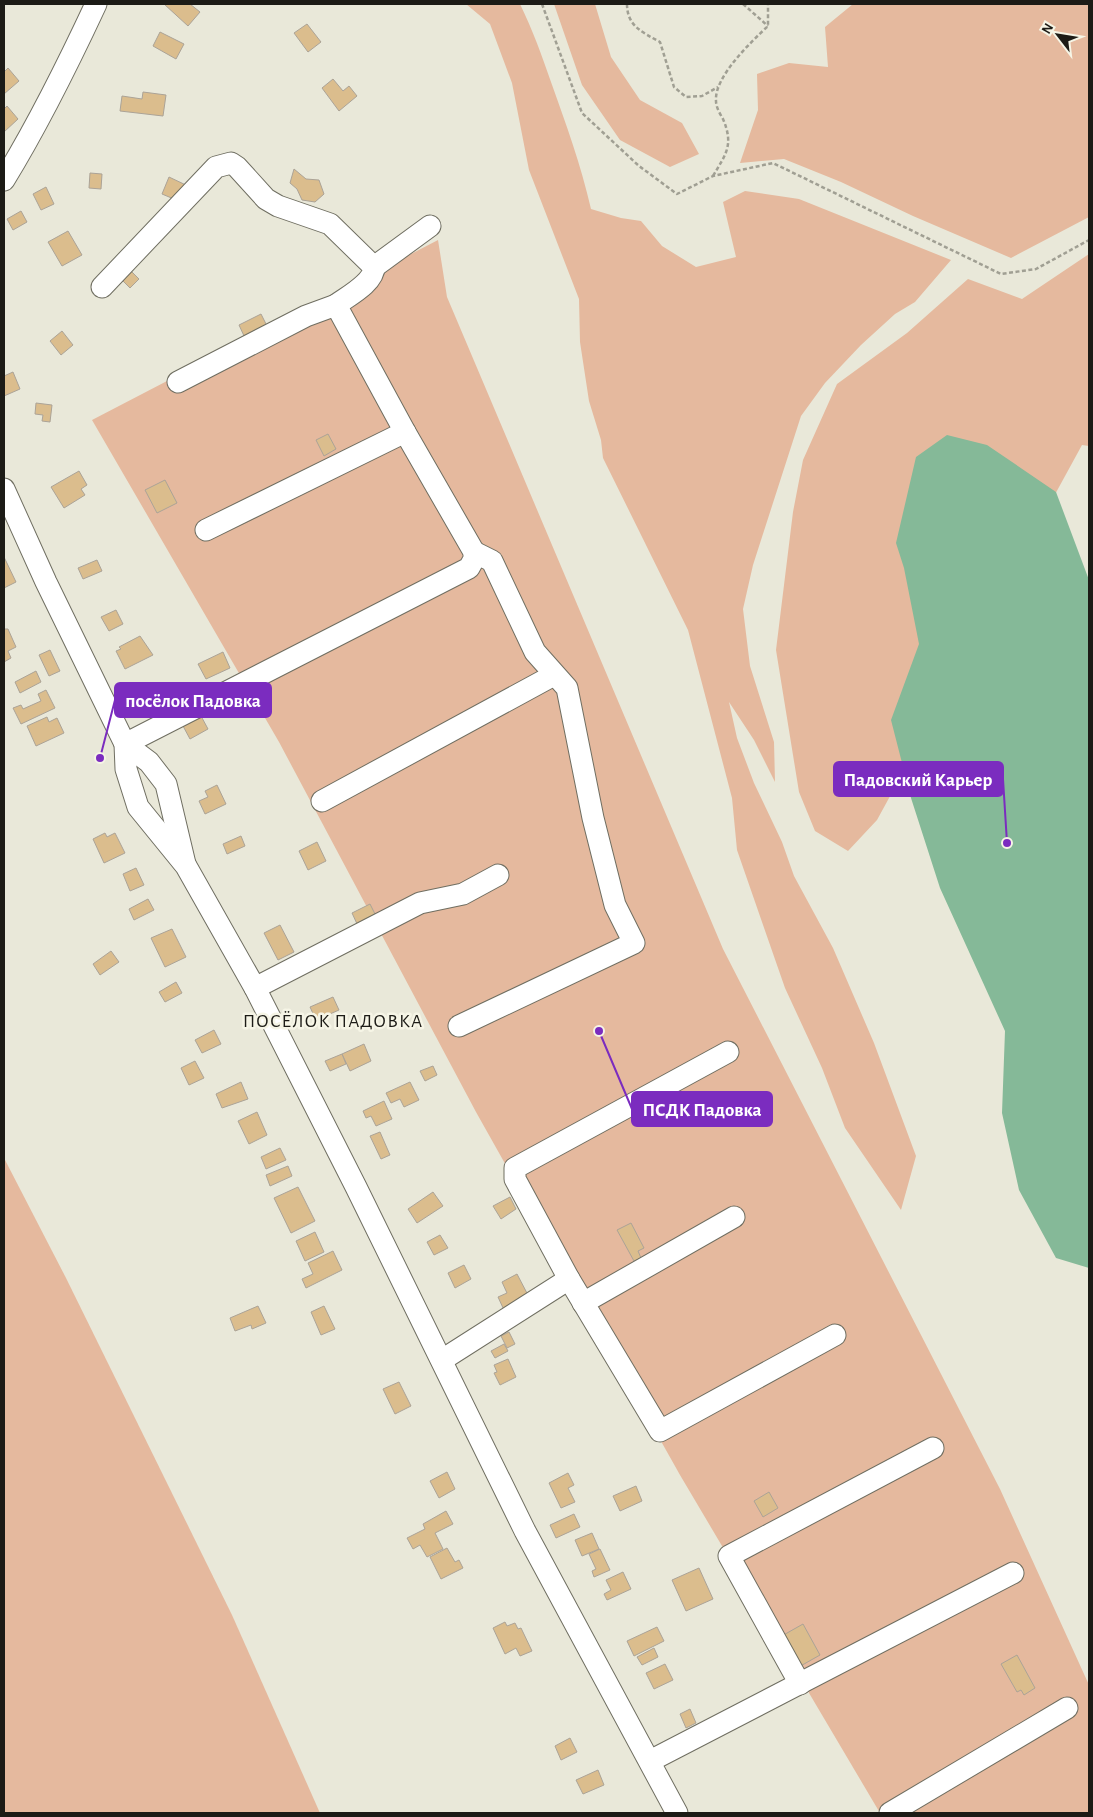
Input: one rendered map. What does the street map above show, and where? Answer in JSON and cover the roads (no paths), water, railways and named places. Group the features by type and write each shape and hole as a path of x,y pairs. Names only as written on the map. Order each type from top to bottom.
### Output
{"street":[{"path":"5,174 29,140 96,4"},
{"path":"102,287 216,167 223,164 231,164 238,167 266,199 278,206 330,224 374,267 374,274 336,305 306,316 178,382"},
{"path":"374,267 430,226"},
{"path":"125,744 469,568 474,559 474,552 405,432 336,305"},
{"path":"206,530 405,432"},
{"path":"4,489 46,582 125,744 126,769 138,807 186,866 255,988 526,1530 677,1813"},
{"path":"459,1026 634,943 615,905 593,818 567,688 536,652 492,561 474,552"},
{"path":"322,801 554,675"},
{"path":"125,744 148,762 166,784 186,866"},
{"path":"255,988 420,903 463,894 498,875"},
{"path":"728,1052 515,1168 515,1179 569,1279 660,1431 835,1335"},
{"path":"583,1303 734,1217"},
{"path":"442,1360 569,1279"},
{"path":"800,1684 729,1556 933,1448"},
{"path":"650,1762 1013,1573"},
{"path":"890,1813 1067,1708"}],"place":[{"name":"посёлок Падовка","path":"100,758"},
{"name":"Падовский Карьер","path":"1007,843"},
{"name":"ПСДК Падовка","path":"599,1031"}],"district":[{"name":"ПОСЁЛОК ПАДОВКА","path":"333,1020"}]}
